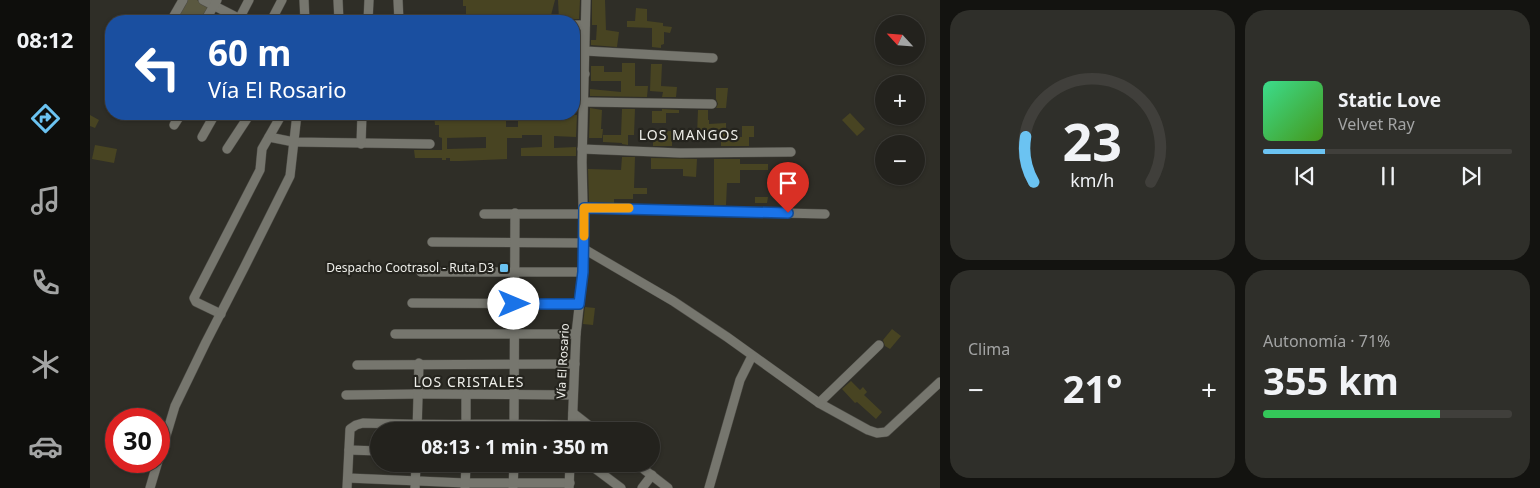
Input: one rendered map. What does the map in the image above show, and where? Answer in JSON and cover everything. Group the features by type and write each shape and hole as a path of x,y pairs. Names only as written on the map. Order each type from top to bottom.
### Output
{"street":[{"path":"174,15 182,0"},
{"path":"203,0 215,3 233,15"},
{"path":"242,15 249,0"},
{"path":"274,15 282,0"},
{"path":"304,0 305,15"},
{"path":"338,0 339,15"},
{"path":"368,15 369,0"},
{"path":"398,0 399,15"},
{"name":"Vía El Rosario","path":"572,422 576,334 584,246 582,146 586,0"},
{"path":"208,15 215,3"},
{"path":"580,25 585,25"},
{"path":"585,51 713,58"},
{"path":"580,74 585,74"},
{"path":"584,102 712,104"},
{"path":"174,125 177,120"},
{"path":"202,137 212,120"},
{"path":"227,149 246,120"},
{"path":"220,314 196,302 194,298 260,170 262,150 279,120"},
{"path":"170,424 176,406 220,314 290,176 296,120"},
{"path":"361,144 362,120"},
{"path":"269,137 294,142 430,144"},
{"path":"582,146 680,153 792,152"},
{"path":"484,214 584,211 825,214"},
{"path":"514,422 515,213"},
{"path":"432,242 515,242 584,246 673,301 819,403 877,433 886,432 940,382"},
{"path":"421,272 583,272"},
{"path":"412,303 579,304"},
{"path":"395,334 576,334"},
{"path":"819,403 879,345"},
{"path":"709,488 740,380 752,356"},
{"path":"417,422 419,363"},
{"path":"357,364 575,364"},
{"path":"466,394 466,422"},
{"path":"346,395 573,395"},
{"path":"573,413 584,422"},
{"path":"347,488 350,429 363,423 370,424"},
{"path":"349,450 370,451"},
{"path":"415,485 416,472"},
{"path":"465,485 466,472"},
{"path":"514,472 514,485"},
{"path":"348,478 415,485 570,486 570,472"},
{"path":"600,472 621,488"},
{"path":"648,472 668,488"},
{"path":"150,488 154,473"},
{"path":"642,488 652,475"}],"shaded area":[{"path":"186,0 197,0 210,7 205,15 177,15"}],"building":[{"path":"463,0 555,0 551,15 466,15 466,6 463,6"},
{"path":"558,0 580,0 579,15 559,15"},
{"path":"592,0 605,0 606,30 619,32 617,47 591,45 591,40 596,40 597,25 592,25"},
{"path":"636,8 647,9 647,21 663,23 663,26 672,27 670,33 664,32 664,44 661,45 661,48 652,47 652,28 627,27 627,21 635,21"},
{"path":"622,63 635,63 635,86 648,86 647,97 590,96 590,89 621,92 621,81 591,81 591,66 604,66 604,72 622,72"},
{"path":"651,64 662,64 661,86 677,87 676,97 662,97 663,92 650,91"},
{"path":"716,88 728,88 726,108 716,108 718,104"},
{"path":"590,108 602,110 602,138 589,138"},
{"path":"622,109 635,109 634,135 628,135 628,145 603,142 603,135 621,135"},
{"path":"662,109 679,110 679,113 666,113 666,123 652,123 652,111 662,111"},
{"path":"698,110 708,110 709,124 726,123 726,137 742,137 742,126 754,126 754,137 749,137 749,146 721,146 721,136 697,135"},
{"path":"850,113 865,129 857,136 842,120"},
{"path":"90,115 99,120 95,128 90,126"},
{"path":"435,120 506,120 506,127 518,127 518,120 577,120 576,137 554,136 554,148 576,147 576,156 521,156 521,148 542,147 542,135 522,135 522,138 507,138 507,159 450,161 450,158 442,160 442,158 415,158 414,150 442,150 439,125 435,125","holes":["486,137 486,148 447,149 447,138"]},
{"path":"666,131 672,131 672,146 653,146 653,137 666,137"},
{"path":"95,145 117,149 114,163 92,159"},
{"path":"622,157 635,157 634,188 647,188 647,194 633,194 633,199 614,199 614,203 589,202 588,169 621,170"},
{"path":"651,158 697,159 696,177 683,176 683,169 651,169"},
{"path":"714,159 740,159 740,164 768,164 768,170 740,170 740,183 727,183 726,205 714,205"},
{"path":"755,197 768,197 767,203 755,203"},
{"path":"585,307 595,308 593,325 583,324"},
{"path":"892,329 901,336 890,349 885,346 883,340"},
{"path":"851,381 860,390 863,387 867,392 864,395 882,412 876,419 857,402 855,403 842,389"}],"slow traffic":[{"path":"584,236 584,208 629,208"}],"place":[{"name":"Despacho Cootrasol - Ruta D3","path":"504,268"}],"district":[{"name":"LOS MANGOS","path":"689,135"},
{"name":"LOS CRISTALES","path":"469,382"}],"route":[{"path":"514,304 579,304 583,272 584,208 788,213"}]}
